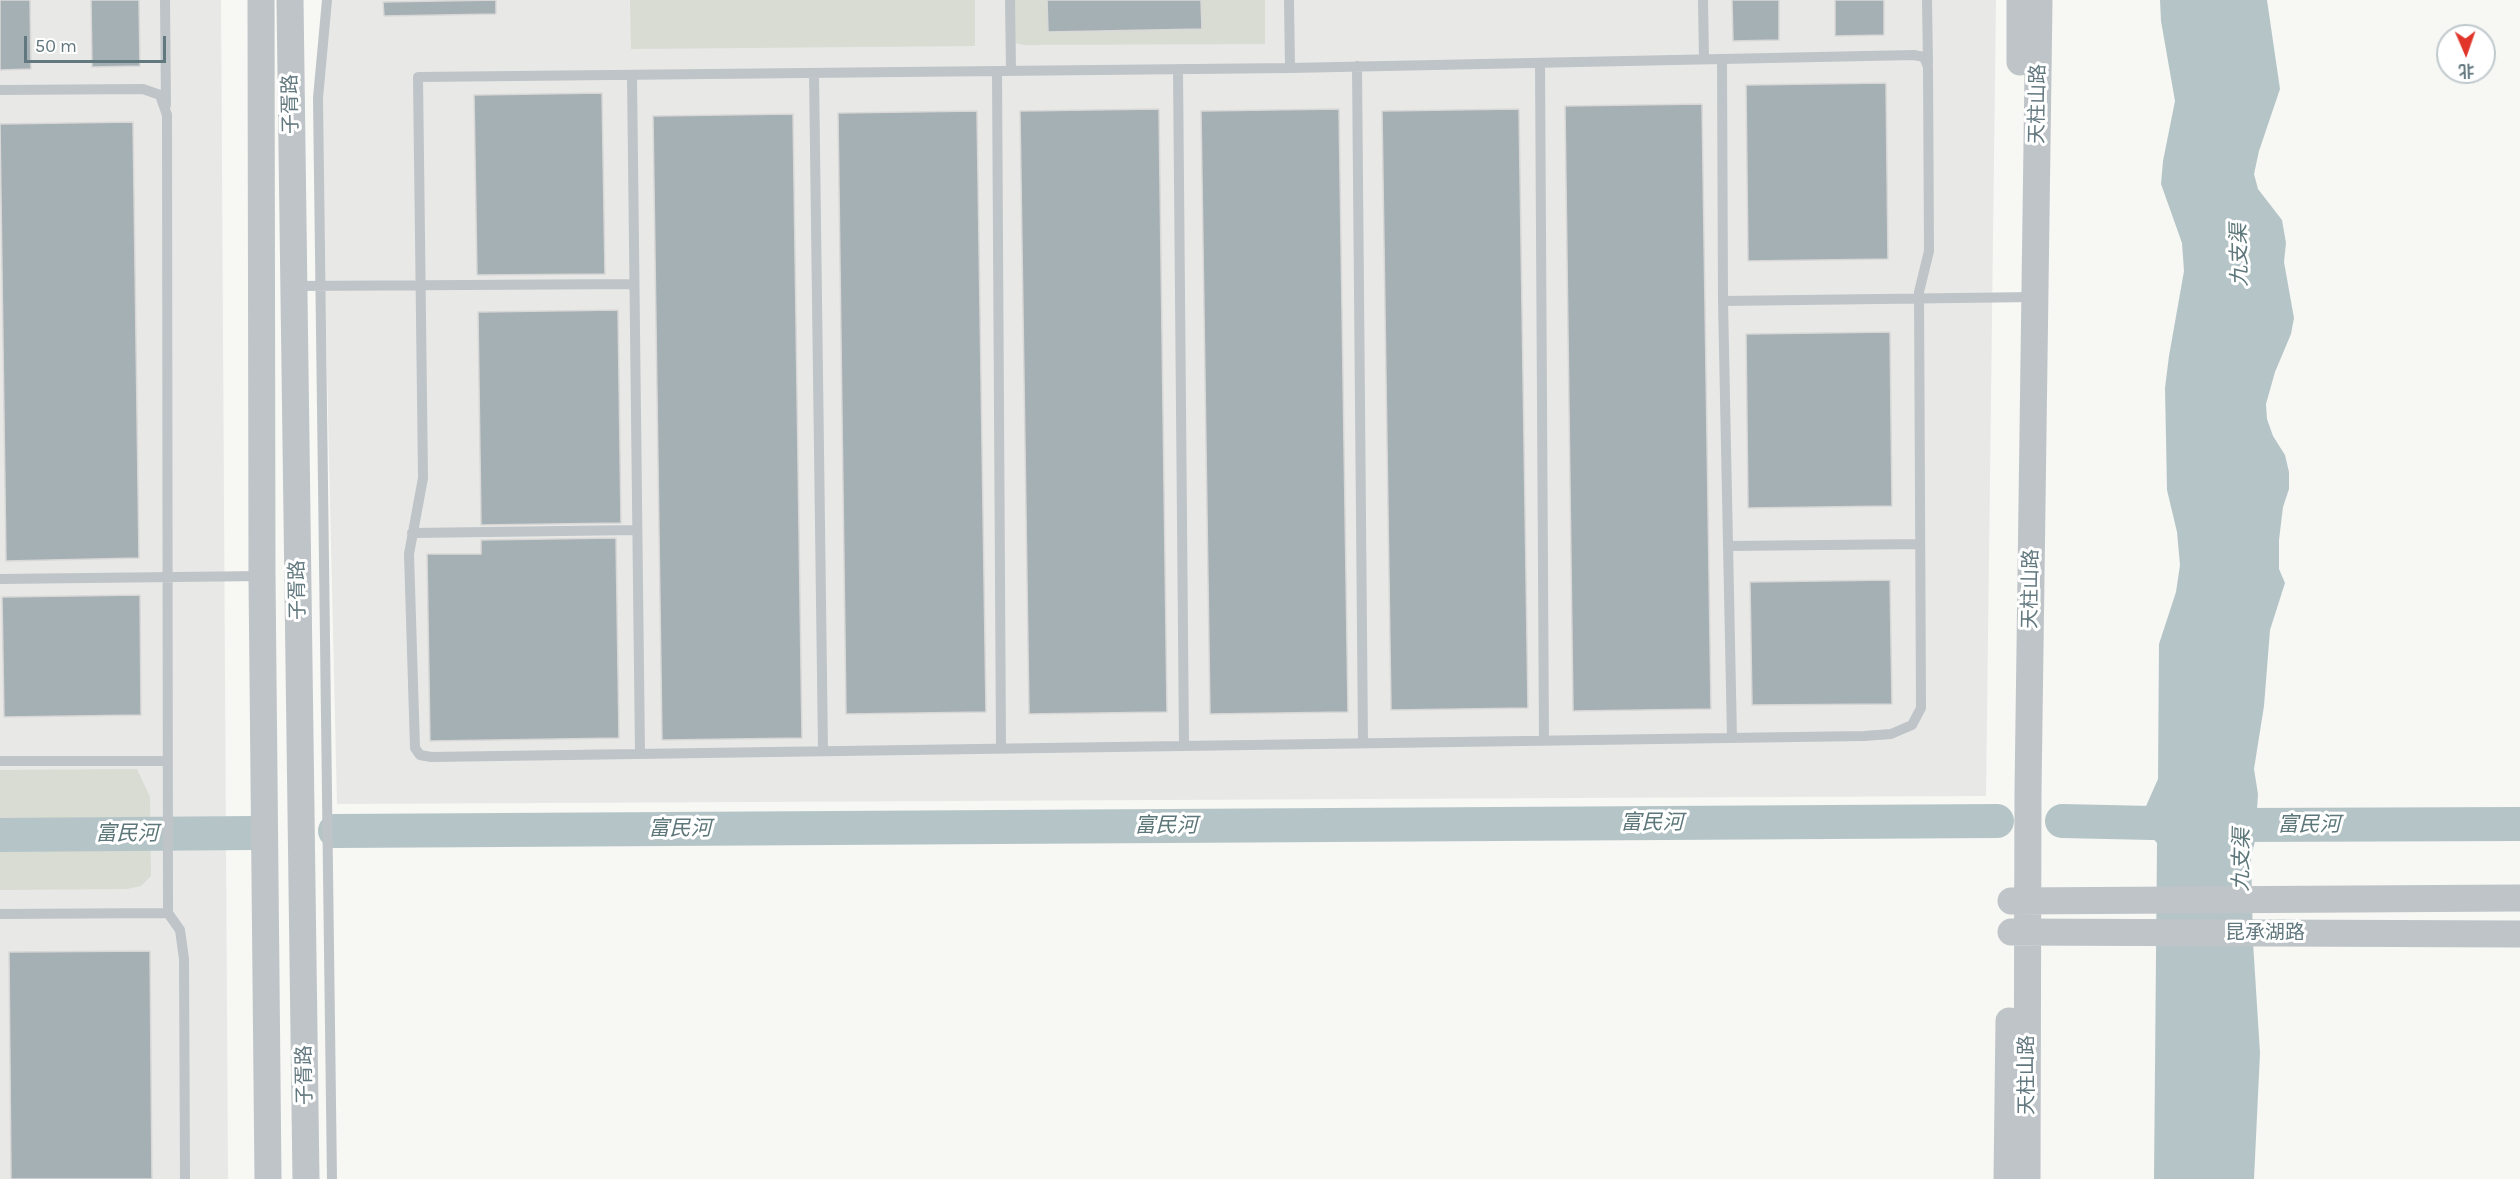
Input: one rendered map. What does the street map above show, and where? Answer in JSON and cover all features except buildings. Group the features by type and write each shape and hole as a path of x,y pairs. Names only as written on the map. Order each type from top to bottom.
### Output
{"street":[{"name":"子胥路","path":"261,0 262,576 268,1179"},
{"name":"子胥路","path":"290,0 306,1179"},
{"name":"天柱山路","path":"2020,0 2026,297 2019,933 2027,1179"},
{"name":"天柱山路","path":"2026,297 2039,0"},
{"name":"昆承湖路","path":"2019,900 2520,898"},
{"name":"天柱山路","path":"2007,1179 2019,933"},
{"name":"昆承湖路","path":"2019,933 2520,934"}],"lane":[{"path":"165,0 168,913 180,930 184,959 185,1179"},
{"path":"327,0 318,98 332,1179"},
{"path":"1010,0 1011,70"},
{"path":"1289,0 1290,68"},
{"path":"1703,0 1704,59"},
{"path":"1927,0 1928,67 1929,251 1919,298 1921,708 1912,725 1891,734 1873,735 1544,741 431,757 420,755 415,748 409,554 423,478 418,77 1290,68 1914,55 1924,57 1928,67"},
{"path":"1722,59 1723,301 1732,738"},
{"path":"1540,63 1544,741"},
{"path":"1357,66 1363,743"},
{"path":"1178,69 1184,746"},
{"path":"997,71 1001,748"},
{"path":"814,73 823,751"},
{"path":"632,75 640,754"},
{"path":"0,90 143,89 160,95 167,115"},
{"path":"293,286 634,284"},
{"path":"1723,301 2026,297"},
{"path":"412,534 637,530"},
{"path":"1728,546 1920,544"},
{"path":"0,579 262,576"},
{"path":"0,761 168,761"},
{"path":"0,914 168,913"}],"shaded area":[{"path":"0,0 221,0 228,1179 0,1179"},
{"path":"331,0 1996,0 1986,796 337,804 321,115"},
{"path":"630,0 975,0 975,46 631,49"},
{"path":"1014,0 1265,0 1265,44 1024,45 1015,43"},
{"path":"137,769 150,797 151,876 141,886 127,889 0,890 0,770"}],"water":[{"name":"九支渠","path":"2160,0 2267,0 2280,89 2259,151 2254,174 2258,189 2282,220 2286,243 2284,262 2294,318 2291,334 2275,372 2266,404 2267,419 2273,436 2285,455 2289,472 2289,489 2283,507 2279,540 2279,569 2285,583 2270,630 2264,706 2254,769 2258,794 2255,841 2251,857 2253,942 2260,1053 2254,1179 2154,1179 2157,843 2139,822 2158,779 2159,644 2176,592 2180,565 2177,532 2167,490 2165,388 2184,271 2182,243 2161,184 2163,161 2175,101 2161,21"}],"waterway":[{"name":"富民河","path":"335,831 1997,821"},
{"name":"富民河","path":"2062,821 2242,825 2520,824"},
{"name":"富民河","path":"0,835 253,833"}]}
